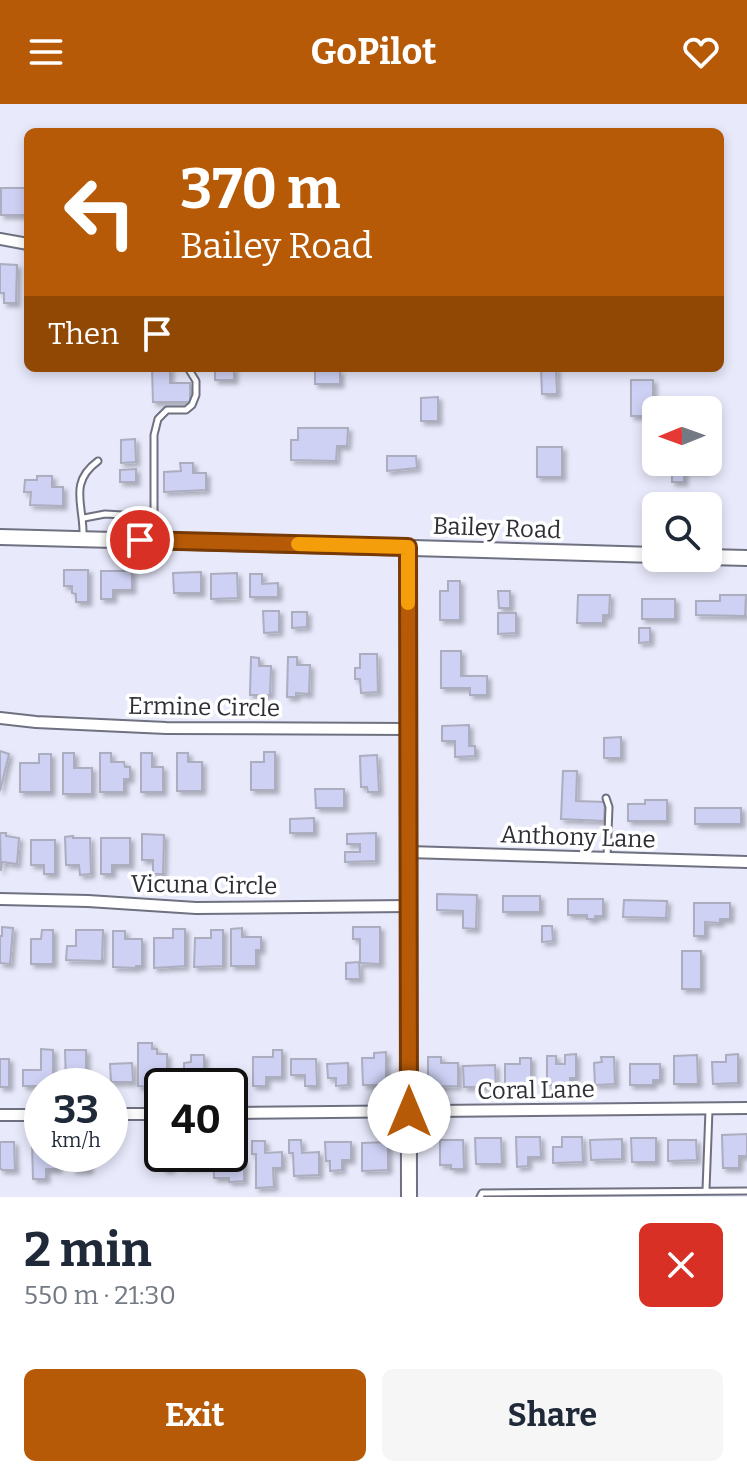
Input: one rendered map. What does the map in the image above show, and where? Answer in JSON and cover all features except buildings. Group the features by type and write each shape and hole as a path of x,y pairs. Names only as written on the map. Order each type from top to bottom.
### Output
{"street":[{"path":"0,239 24,243"},
{"name":"Bailey Road","path":"0,537 642,555"},
{"path":"408,547 409,1197"},
{"path":"722,557 747,558"},
{"name":"Ermine Circle","path":"0,718 166,728 407,729"},
{"name":"Anthony Lane","path":"408,852 747,862"},
{"name":"Vicuna Circle","path":"0,899 196,908 408,906"},
{"name":"Coral Lane","path":"248,1113 747,1108"},
{"path":"0,1115 24,1115"}],"lane":[{"path":"154,541 154,435 158,419 167,410 186,410 192,405 196,381 190,372"},
{"path":"83,540 84,518 78,496 80,484 89,468 98,461"},
{"path":"84,518 123,515 128,527 128,540"},
{"path":"606,798 609,807 606,858"},
{"path":"706,1190 709,1109"},
{"path":"480,1197 482,1193 747,1191"}],"slow traffic":[{"path":"298,544 408,547 408,603"}],"route":[{"path":"140,540 408,547 409,1112"}]}
